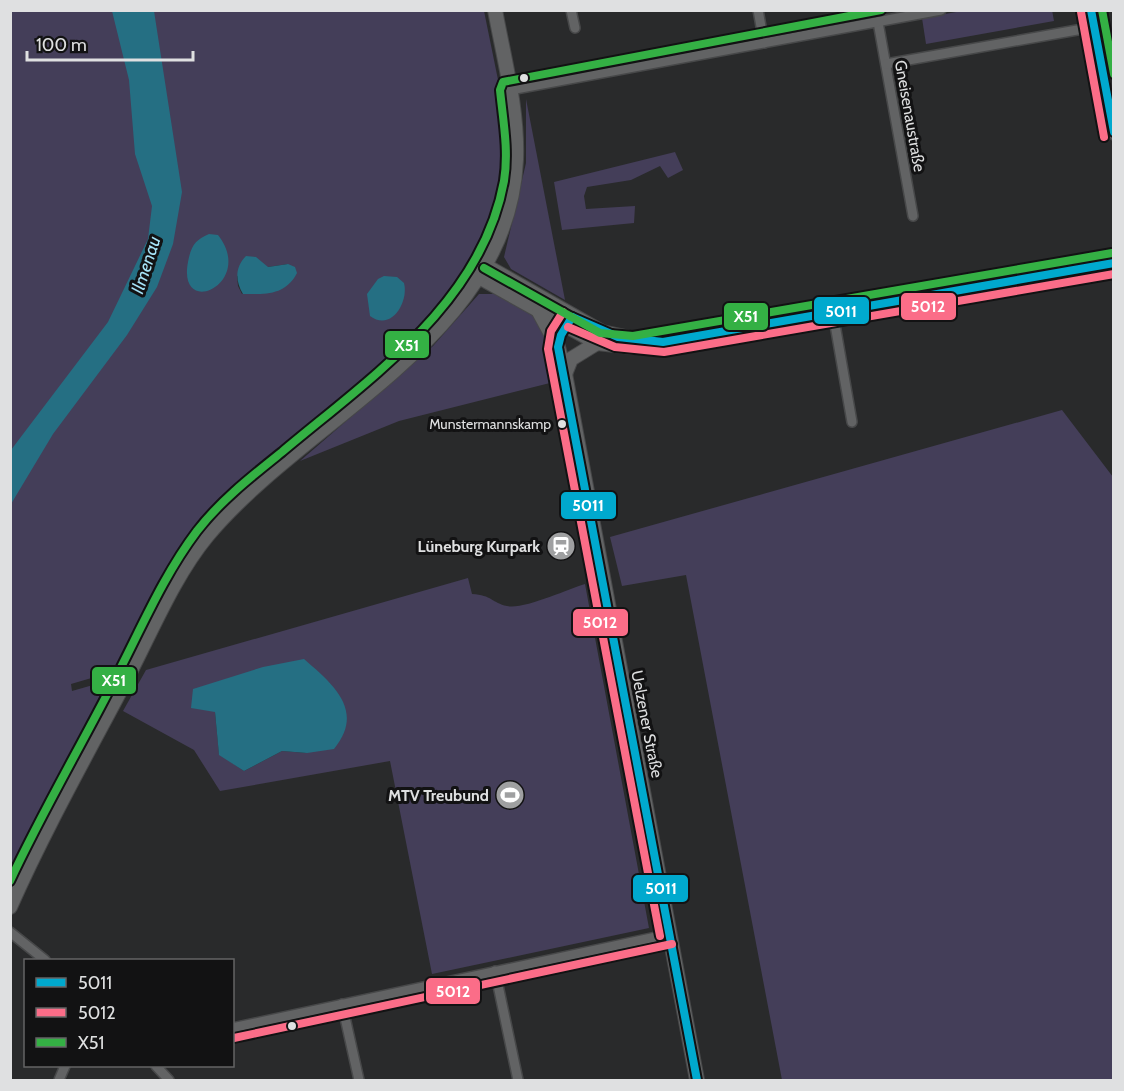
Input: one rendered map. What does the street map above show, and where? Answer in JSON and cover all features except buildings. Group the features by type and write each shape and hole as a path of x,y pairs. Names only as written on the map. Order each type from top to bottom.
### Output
{"street":[{"path":"10,907 179,579 206,537 245,496 428,338 483,272 506,219 514,182 516,142 510,90 495,10"},
{"path":"572,10 575,28"},
{"path":"758,10 764,43"},
{"path":"510,90 941,10"},
{"path":"1091,10 1113,135"},
{"name":"Gneisenaustraße","path":"878,22 913,216"},
{"path":"886,64 1094,27"},
{"path":"565,374 571,359 579,352 597,344 633,347 1113,263"},
{"path":"483,272 538,312 618,338 663,342"},
{"path":"483,272 569,323 597,344"},
{"name":"Uelzener Straße","path":"538,312 558,347 565,374 697,1080"},
{"path":"833,313 852,422"},
{"path":"558,347 561,335 569,323"},
{"name":"Uelzener Straße","path":"565,374 569,323"},
{"path":"10,932 44,959"},
{"path":"234,1029 670,934"},
{"path":"495,971 518,1080"},
{"path":"342,1004 359,1080"},
{"path":"163,1068 169,1080"}],"shaded area":[{"path":"1052,10 1054,21 926,44 922,18 962,11"},
{"path":"10,11 484,11 507,124 507,161 501,200 489,240 471,275 452,301 425,329 239,488 201,529 151,612 11,878","holes":["288,264 242,294 237,276","112,672 114,679 72,691 71,684"]},
{"path":"526,99 565,300 511,269 504,257 526,163"},
{"path":"675,152 683,170 668,178 660,166 631,180 587,187 584,196 586,209 635,206 634,223 562,230 554,182"},
{"path":"479,294 499,294 539,318 553,349 559,374 550,383 399,421 300,461 433,346"},
{"path":"1062,410 1113,477 1113,1080 782,1080 686,575 622,586 610,537"},
{"name":"MTV Treubund","path":"468,578 472,594 484,596 507,606 524,605 585,584 649,928 432,974 390,761 220,791 194,750 123,711 146,670","holes":["215,712 307,753 282,751 244,771 219,754"]}],"water":[{"name":"Ilmenau","path":"112,11 154,11 182,192 173,244 157,287 127,335 53,434 11,504 11,450 108,322 148,239 152,206 135,154 129,80"},
{"path":"209,234 218,235 227,252 228,268 222,280 213,288 203,292 193,289 188,279 188,262 194,244"},
{"path":"246,256 256,257 268,267 288,264 295,267 297,273 287,286 280,290 243,294 237,274"},
{"path":"384,276 397,277 404,283 405,291 397,313 391,318 378,320 370,316 367,294 378,279"},
{"path":"304,659 335,689 346,711 347,723 334,749 307,753 282,751 244,771 219,755 215,712 191,708 193,689 263,667"}],"transit line":[{"name":"X51","path":"10,881 163,584 197,531 237,489 351,396 418,334 447,301 472,264 492,225 504,181 506,147 500,90 503,82 881,10"},
{"name":"5011","path":"1091,10 1114,132"},
{"name":"X51","path":"1102,10 1114,74"},
{"name":"5012","path":"1081,12 1104,137"},
{"name":"X51","path":"484,268 600,333 633,336 1112,253"},
{"name":"5011","path":"572,317 618,337 663,342 1114,263"},
{"name":"5012","path":"568,327 615,347 664,352 1114,274"},
{"name":"5012","path":"563,312 551,331 548,349 660,936"},
{"name":"5011","path":"572,317 561,335 558,347 697,1080"},
{"name":"5012","path":"234,1038 672,944"}],"place":[{"name":"Munstermannskamp","path":"562,424"},
{"name":"Lüneburg Kurpark","path":"561,546"},
{"name":"MTV Treubund","path":"510,795"}]}
